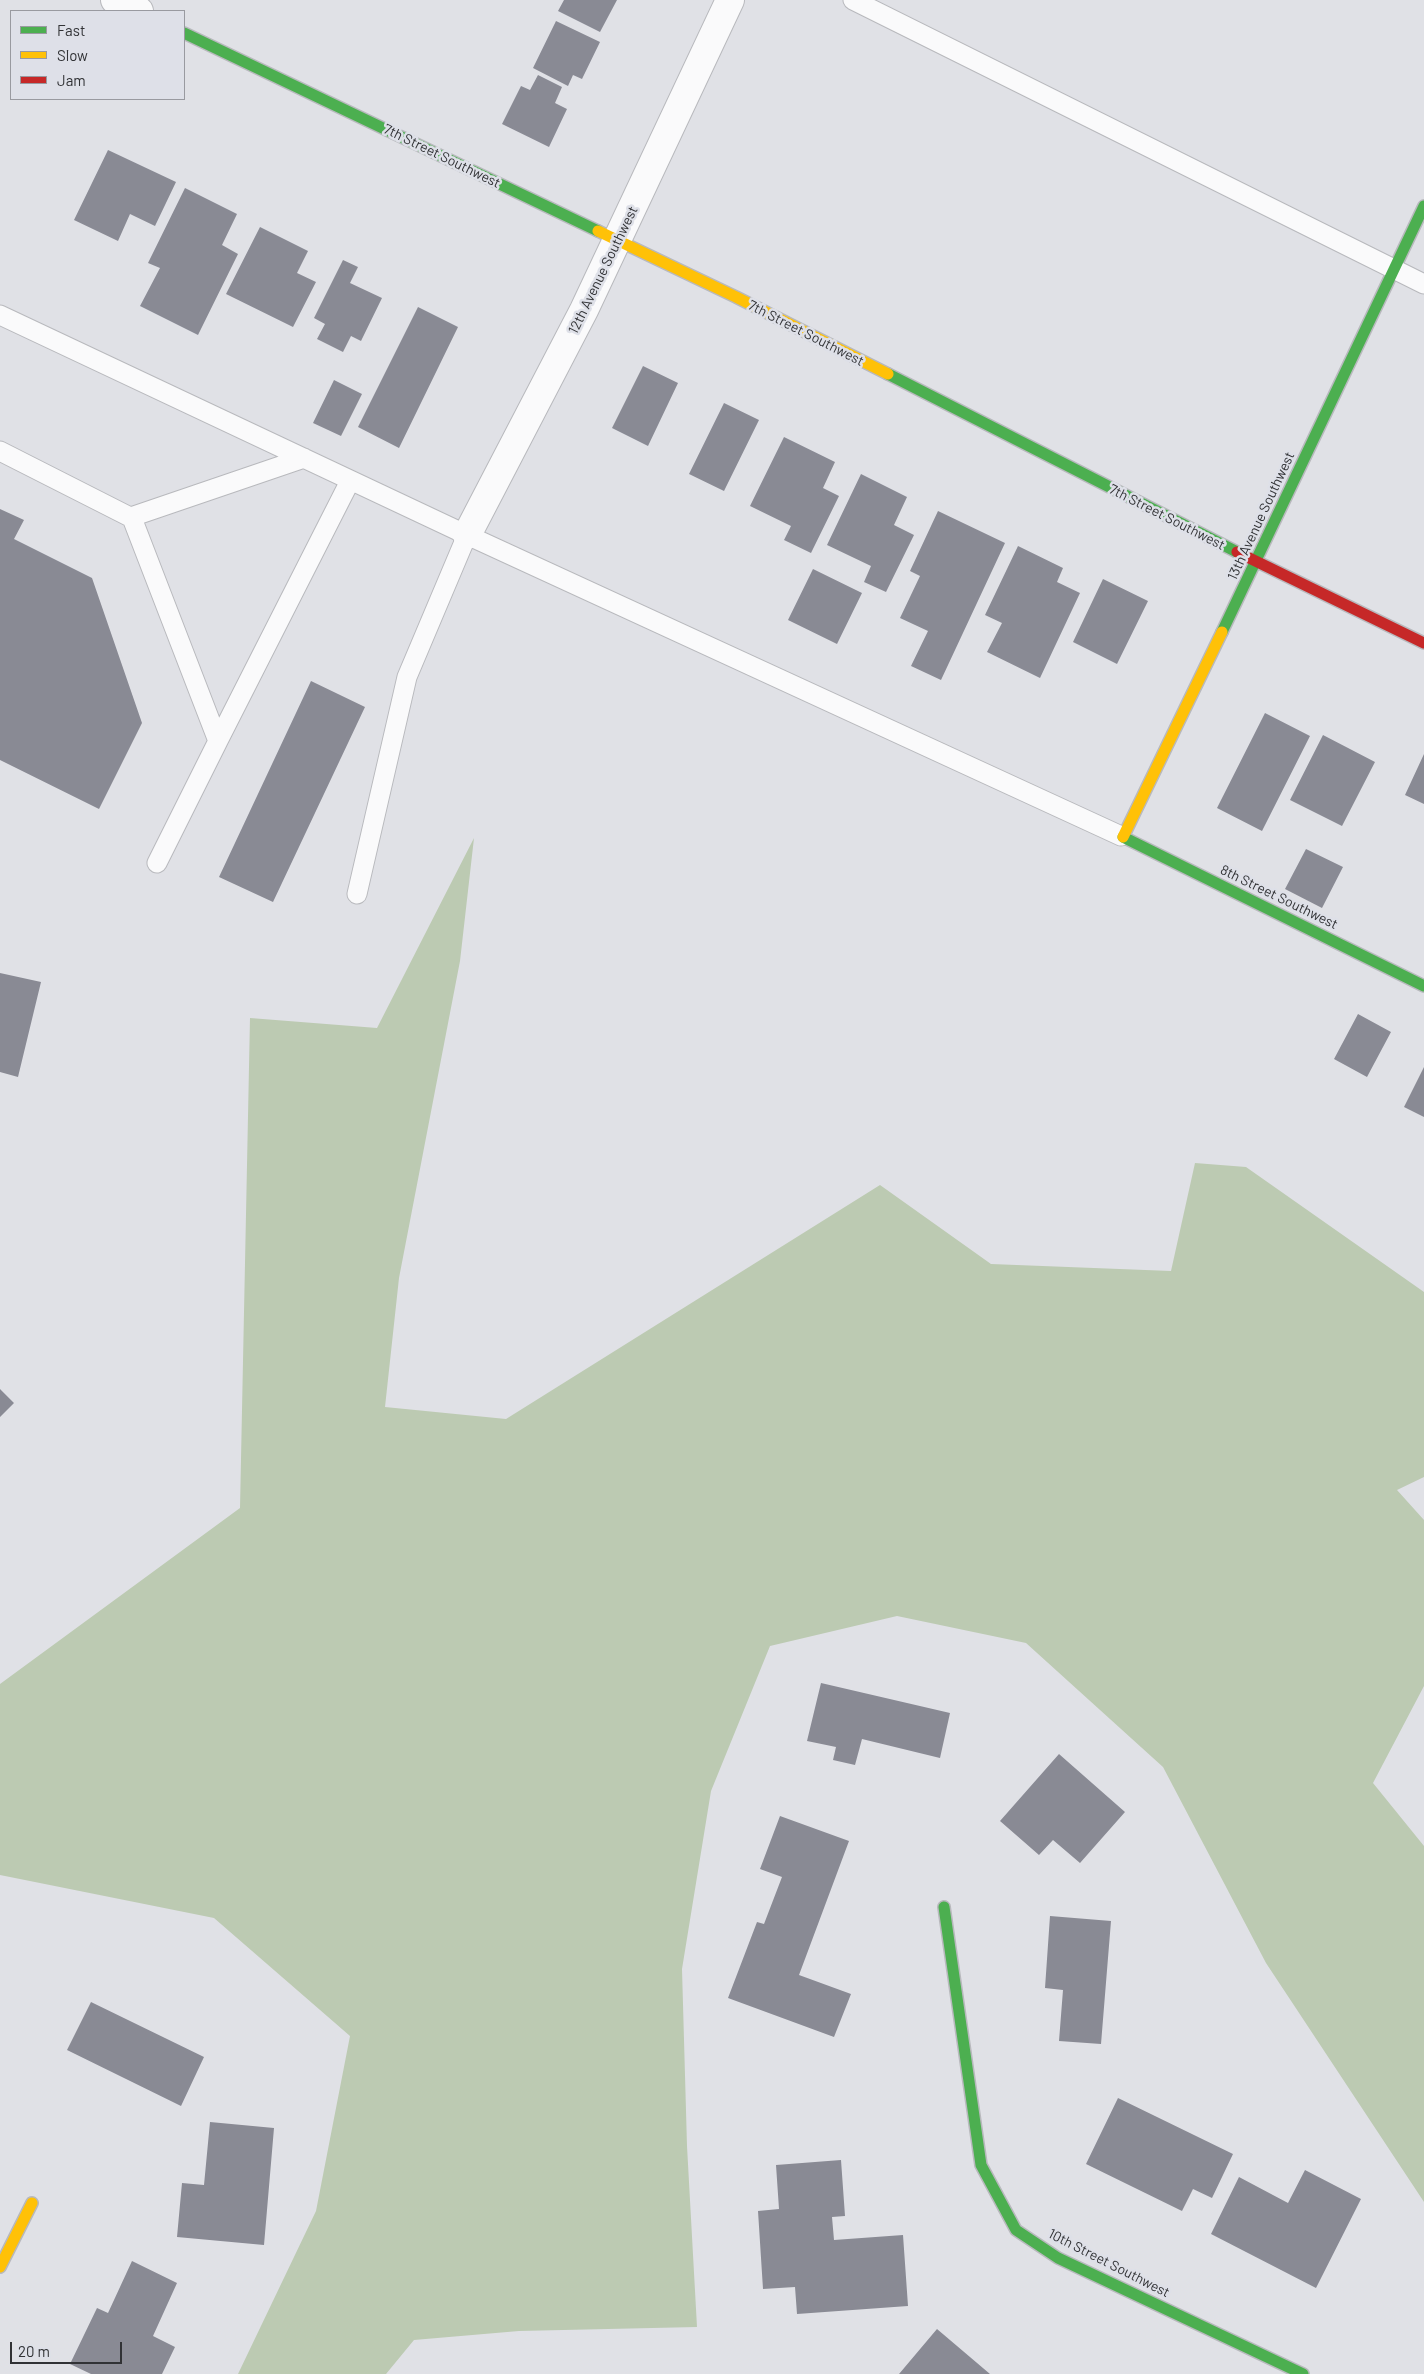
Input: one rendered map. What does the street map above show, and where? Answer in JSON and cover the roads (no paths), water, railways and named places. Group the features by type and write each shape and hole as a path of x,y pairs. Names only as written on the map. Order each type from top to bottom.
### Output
{"street":[{"path":"115,0 136,10"},
{"name":"12th Avenue Southwest","path":"467,535 584,310 730,0"},
{"name":"7th Street Southwest","path":"185,33 736,297 1256,562 1424,643"},
{"name":"13th Avenue Southwest","path":"1120,836 1256,562 1424,206"},
{"name":"8th Street Southwest","path":"1120,836 1424,986"},
{"name":"10th Street Southwest","path":"944,1907 981,2166 1016,2230 1058,2258 1294,2372"},
{"path":"0,2267 32,2203"}],"lane":[{"path":"853,0 1424,284"},
{"path":"0,315 467,535 1120,836"},
{"path":"0,451 130,517 218,741"},
{"path":"130,517 304,458"},
{"path":"157,863 350,480"},
{"path":"357,894 407,677 467,535"}]}
